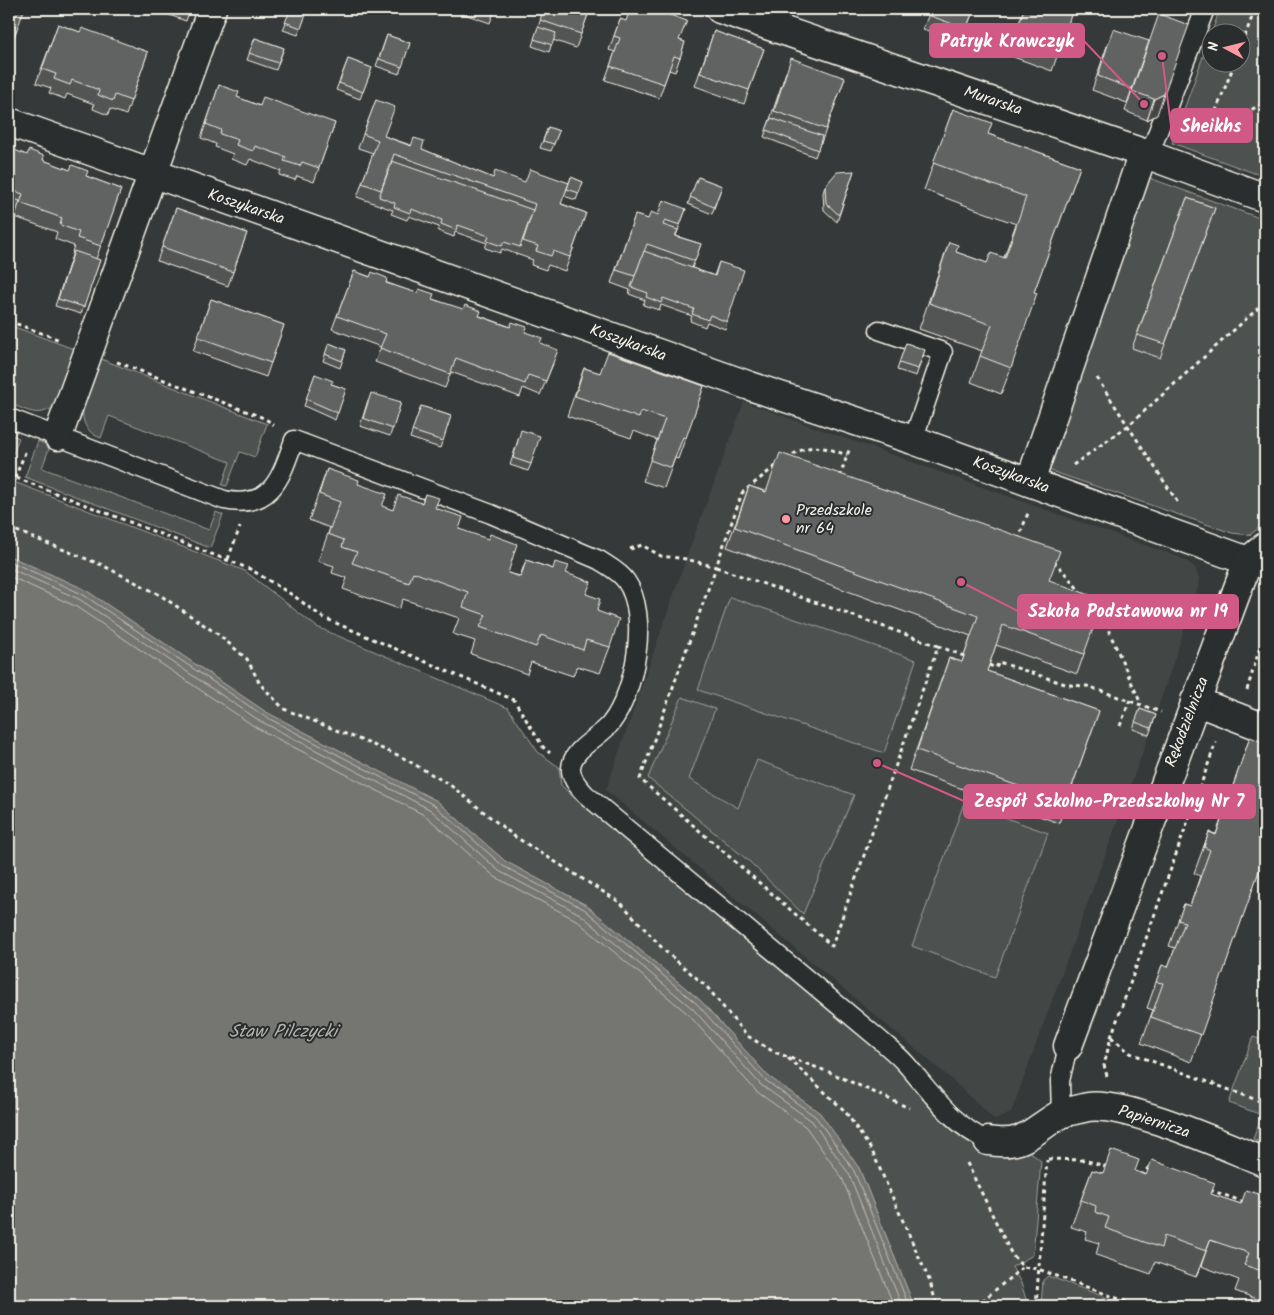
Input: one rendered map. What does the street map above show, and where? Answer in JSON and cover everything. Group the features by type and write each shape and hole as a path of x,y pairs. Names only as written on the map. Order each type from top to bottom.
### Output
{"street":[{"path":"58,436 212,9"},
{"name":"Murarska","path":"720,9 1152,156 1265,198"},
{"name":"Koszykarska","path":"9,122 750,386 913,440 1035,491 1257,554"},
{"path":"1035,491 1076,346 1152,156"},
{"name":"Rękodzielnicza","path":"1068,1046 1191,711 1257,554"},
{"path":"1191,711 1239,704 1265,728"},
{"name":"Papiernicza","path":"988,1141 1016,1142 1037,1132 1061,1114 1090,1107 1123,1110 1265,1162"}],"lane":[{"path":"1152,156 1205,9"},
{"path":"879,330 943,352 913,440"},
{"path":"9,418 224,500 249,502 270,492 282,474 294,440 491,514 599,560 626,581 640,618 638,644 624,700 619,712 607,729 576,757 571,768 572,776 585,794 880,1040 904,1062 954,1119 972,1134 988,1141"},
{"path":"1061,1114 1060,1081 1068,1046"}],"path":[{"path":"1250,22 1255,9"},
{"path":"1207,135 1230,72"},
{"path":"1152,156 1207,135 1265,102"},
{"path":"1016,548 1035,491 1129,425 1265,302"},
{"path":"9,321 264,418 294,440"},
{"path":"1076,346 1180,505"},
{"path":"847,455 818,446 797,451 762,475 742,493 640,779 832,946 938,646"},
{"path":"849,479 840,476 850,448"},
{"path":"9,476 250,568 294,596 322,617 514,700 543,747 571,768"},
{"path":"228,559 249,502"},
{"path":"9,528 102,565 160,595 219,634 246,659 260,684 284,709 400,756 450,786 514,836 621,904 665,951 707,987 746,1036 774,1052 830,1072 912,1110"},
{"path":"1009,536 1019,539"},
{"path":"599,560 642,546 660,556 686,559 716,567 964,656"},
{"path":"1049,561 1057,564 1087,599"},
{"path":"1092,606 1104,620 1142,704"},
{"path":"1109,1080 1104,1065 1111,1037 1219,734 1239,704 1246,689 1265,630"},
{"path":"989,665 996,668 999,662 1068,685 1087,686 1142,704 1191,711"},
{"path":"1120,726 1130,700"},
{"path":"1111,1037 1130,1053 1265,1103"},
{"path":"786,1056 845,1111 872,1151 930,1282 937,1306"},
{"path":"954,1119 952,1130 1012,1255 1023,1268"},
{"path":"1036,1306 1047,1159 1037,1132"},
{"path":"1047,1159 1084,1160 1113,1168"},
{"path":"1132,1174 1142,1176 1149,1167 1158,1170"},
{"path":"1202,1187 1247,1204"},
{"path":"976,1306 1023,1268 1038,1269 1138,1306"}],"shaded area":[{"path":"1220,9 1265,9 1265,177 1172,143 1202,59 1202,72 1252,72 1252,22 1215,22"},
{"path":"1144,176 1265,220 1265,517 1261,526 1250,535 1232,533 1048,470"},
{"path":"9,325 79,351 58,404 51,409 34,412 9,403"},
{"path":"101,359 267,424 255,457 240,452 227,486 222,485 230,462 109,416 101,438 90,432 85,423 83,413 84,402"},
{"path":"744,402 1181,558 1195,567 1199,578 1198,588 1149,735 1011,1113 995,1120 949,1077 606,790 689,550"},
{"path":"9,434 19,438 9,464"},
{"path":"38,441 50,446 42,468 209,530 216,512 223,515 210,548 25,477"},
{"path":"9,480 245,571 317,627 508,708 538,752 559,767 561,785 572,796 898,1068 948,1126 976,1146 1025,1148 1041,1161 1033,1255 1012,1267 1021,1283 1028,1306 914,1306 859,1168 820,1113 768,1076 701,1001 586,905 505,861 437,801 266,712 84,589 9,556"},
{"path":"730,597 916,660 884,753 698,690"},
{"path":"682,697 715,709 689,779 738,808 757,760 854,795 803,914 750,862 648,778"},
{"path":"964,803 1048,833 995,977 912,946"},
{"path":"1253,1037 1265,1041 1265,1144 1253,1139 1262,1115 1229,1103"},
{"path":"1048,1276 1129,1306 1041,1306 1043,1280"}],"water":[{"name":"Staw Pilczycki","path":"9,556 84,589 266,712 437,801 505,861 586,905 701,1001 768,1076 820,1113 859,1168 914,1306 9,1306"}],"building":[{"path":"9,9 24,10 9,51"},
{"path":"174,9 190,9 188,14"},
{"path":"291,9 308,9 301,28 285,22"},
{"path":"544,9 590,9 581,34 540,20"},
{"path":"630,9 653,9 687,21 679,40 685,42 680,58 674,56 664,84 610,66 620,38 614,36 620,19 626,21"},
{"path":"931,9 974,9 966,29 928,15"},
{"path":"1024,9 1073,9 1057,57 1013,41"},
{"path":"1159,14 1189,25 1164,94 1154,99 1132,91"},
{"path":"58,24 80,32 82,28 148,52 131,101 115,95 113,101 98,95 99,90 72,80 70,85 54,79 56,74 42,69"},
{"path":"538,27 556,33 552,45 534,39"},
{"path":"1113,29 1149,41 1132,89 1098,76"},
{"path":"714,31 764,49 749,90 700,73"},
{"path":"387,35 410,43 402,67 379,59"},
{"path":"255,38 284,48 278,63 249,53"},
{"path":"791,58 845,78 826,129 774,111"},
{"path":"348,59 372,68 363,92 339,83"},
{"path":"219,85 239,92 237,97 260,106 263,97 335,123 319,168 302,162 300,166 284,161 286,157 255,146 253,151 236,145 238,140 220,134 221,130 206,124"},
{"path":"376,100 395,107 384,136 411,146 414,138 424,141 422,149 493,178 495,171 525,182 530,169 569,183 561,204 586,213 570,257 553,251 551,256 536,251 538,246 523,241 535,204 394,154 381,190 362,183 378,140 363,134"},
{"path":"953,109 992,123 988,134 1080,167 1034,292 1037,293 1011,368 980,356 992,325 929,303 949,242 958,245 956,252 987,263 991,253 1005,258 1026,197 933,163"},
{"path":"771,118 822,136 818,150 766,130"},
{"path":"548,127 559,131 554,144 543,141"},
{"path":"12,149 27,155 29,150 44,156 43,160 70,170 72,165 88,171 86,176 121,189 101,246 77,238 79,232 60,225 62,218 20,203 23,194 9,189 9,158"},
{"path":"392,161 533,210 520,247 504,242 502,246 487,241 489,236 458,225 456,230 441,224 442,220 411,209 410,213 394,207 395,203 379,197"},
{"path":"854,171 839,215 826,203 825,186 837,172"},
{"path":"571,177 583,182 579,193 567,189"},
{"path":"698,177 722,186 714,207 690,197"},
{"path":"9,197 20,201 15,216 9,214"},
{"path":"1187,198 1215,208 1165,344 1137,335"},
{"path":"663,200 686,209 680,225 665,220 663,225 678,230 675,236 701,244 695,261 647,244 635,276 616,270 635,215 648,219 651,212 658,215"},
{"path":"176,208 247,233 233,272 162,247"},
{"path":"74,251 100,260 84,307 58,299"},
{"path":"644,251 715,276 719,262 744,270 727,322 710,315 708,320 692,314 694,309 663,298 661,303 646,297 648,293 631,287"},
{"path":"354,271 370,277 372,272 387,278 386,283 417,293 419,289 434,294 432,299 463,309 465,305 481,311 479,316 510,327 512,322 527,327 525,332 542,338 540,343 558,350 546,381 528,375 525,384 456,358 450,374 380,348 386,334 337,316"},
{"path":"211,299 284,325 271,363 198,337"},
{"path":"329,343 346,350 342,361 325,354"},
{"path":"906,343 925,350 918,369 899,363"},
{"path":"608,352 704,386 686,438 683,437 671,468 650,460 665,419 641,411 639,418 575,396 584,368 600,373"},
{"path":"315,374 333,381 331,384 346,389 338,413 306,399"},
{"path":"371,393 401,402 393,429 363,418"},
{"path":"421,406 451,416 443,441 412,431"},
{"path":"521,430 540,436 531,464 513,458"},
{"path":"780,453 1060,551 1049,580 1103,600 1084,654 1003,625 987,671 1099,711 1066,803 917,750 949,658 962,662 978,616 735,527 749,486 766,492"},
{"path":"327,469 359,480 358,484 387,494 382,506 393,510 398,495 422,503 425,494 439,498 435,508 463,517 459,529 488,539 490,534 517,544 508,573 521,577 526,560 553,569 555,562 569,566 566,573 591,582 586,594 600,599 597,611 619,619 610,647 586,640 583,650 541,635 536,647 480,627 486,615 463,607 468,592 413,572 409,583 352,563 357,552 342,547 344,540 328,534 340,502 319,494"},
{"path":"1140,709 1156,715 1151,728 1135,722"},
{"path":"1250,737 1265,743 1265,854 1201,1035 1151,1017 1163,983 1156,982 1162,965 1168,967 1185,922 1178,920 1184,904 1190,906 1210,850 1204,847 1209,832 1216,835"},
{"path":"1111,1150 1139,1160 1135,1171 1146,1175 1152,1160 1215,1183 1211,1194 1241,1204 1246,1190 1265,1196 1265,1272 1244,1265 1249,1253 1210,1240 1206,1251 1164,1236 1161,1248 1105,1228 1109,1217 1095,1212 1096,1206 1081,1200 1092,1170 1103,1173"}],"place":[{"name":"Sheikhs","path":"1162,56"},
{"name":"Patryk Krawczyk","path":"1144,104"},
{"name":"Przedszkole nr 64","path":"786,519"},
{"name":"Szkoła Podstawowa nr 19","path":"961,582"},
{"name":"Zespół Szkolno-Przedszkolny Nr 7","path":"877,763"}]}
